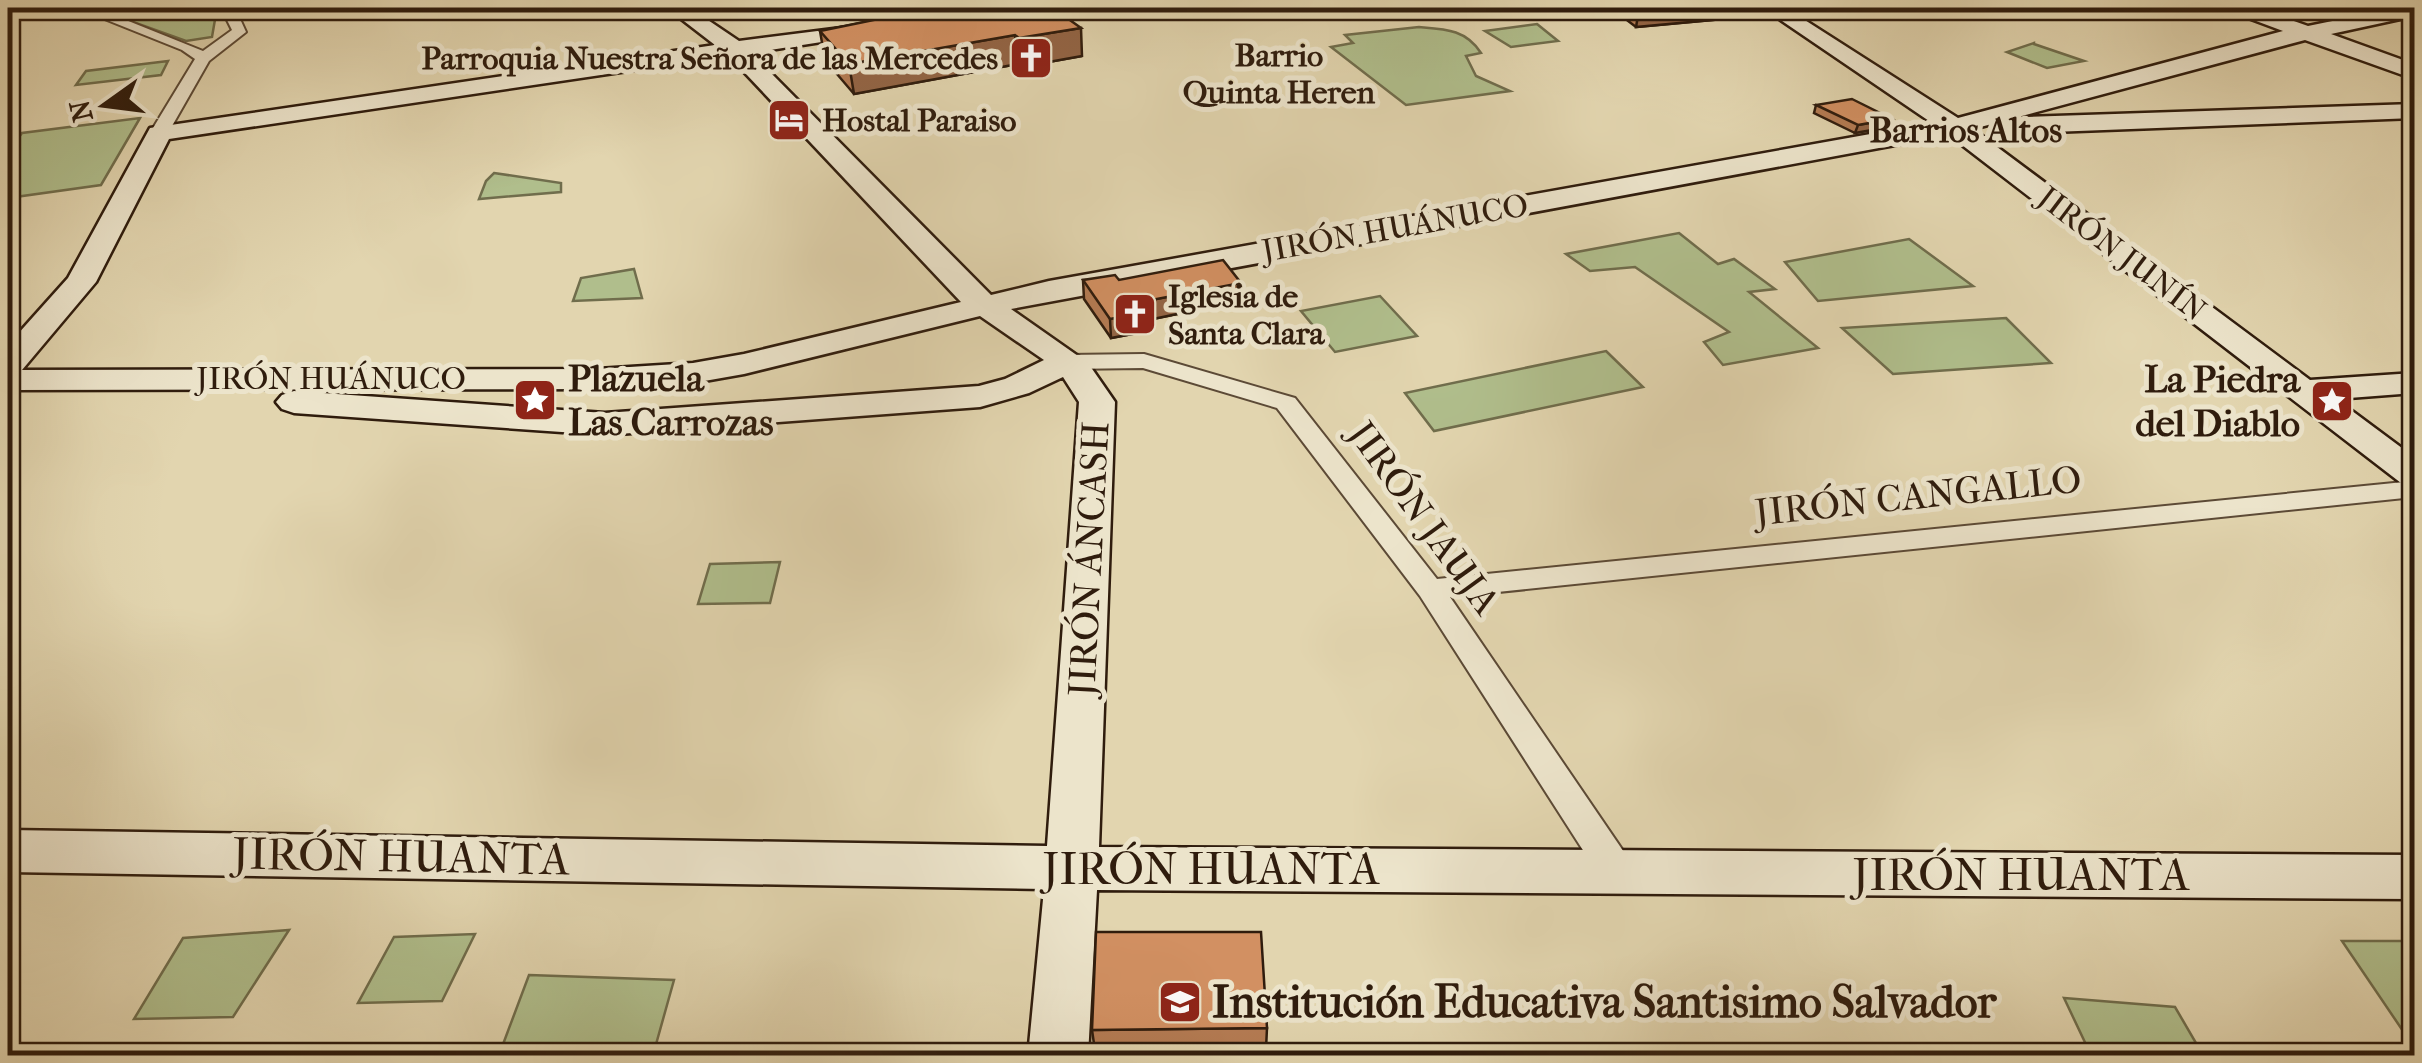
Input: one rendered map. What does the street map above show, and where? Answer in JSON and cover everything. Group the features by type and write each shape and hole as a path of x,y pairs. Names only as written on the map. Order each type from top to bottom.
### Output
{"street":[{"path":"84,8 186,47 203,58"},
{"path":"8,365 83,279 159,132 203,58 239,32 240,26 228,8"},
{"name":"JIRÓN ÁNCASH","path":"678,8 734,48 982,304 1066,362 1088,382 1097,402 1058,1056"},
{"name":"JIRÓN JUNÍN","path":"1773,8 1954,128 2414,475"},
{"path":"2239,8 2414,72"},
{"name":"JIRÓN HUÁNUCO","path":"8,380 598,379 668,375 793,353 982,304 1954,128 2306,32 2414,10"},
{"path":"159,132 902,24"},
{"path":"1954,128 2414,111"},
{"name":"JIRÓN JAUJA","path":"1066,362 1144,361 1284,402 1332,457 1430,588 1618,872"},
{"name":"JIRÓN HUÁNUCO","path":"8,389 124,390 618,423 980,396 1017,386 1066,362"},
{"path":"2303,391 2414,383"},
{"name":"JIRÓN CANGALLO","path":"1430,588 2414,489"},
{"name":"JIRÓN HUANTA","path":"8,851 1072,868 2414,877"}],"green space":[{"path":"94,8 217,8 212,37 186,41"},
{"path":"1537,24 1558,41 1511,47 1485,31"},
{"path":"1419,27 1454,32 1468,39 1481,53 1466,56 1476,76 1510,91 1406,105 1331,47 1353,43 1345,35"},
{"path":"2034,43 2084,61 2047,68 2007,52"},
{"path":"168,61 161,75 76,85 86,71"},
{"path":"140,118 101,185 8,198 8,152 22,133"},
{"path":"494,173 561,183 561,192 479,199"},
{"path":"1679,233 1718,264 1734,259 1775,289 1749,292 1818,348 1723,365 1704,342 1729,332 1635,267 1590,271 1566,254"},
{"path":"1909,239 1973,286 1818,301 1785,262"},
{"path":"634,269 642,298 573,301 581,278"},
{"path":"1380,296 1417,336 1335,352 1301,311"},
{"path":"2006,318 2051,363 1893,374 1842,328"},
{"path":"1606,351 1643,387 1434,431 1405,393"},
{"path":"780,562 770,603 698,604 710,564"},
{"path":"289,930 233,1017 134,1019 183,938"},
{"path":"475,934 442,1001 358,1003 394,937"},
{"path":"2342,941 2414,941 2414,1033 2403,1031"},
{"path":"529,975 674,980 653,1055 499,1055"},
{"path":"2064,998 2175,1007 2203,1055 2091,1055"}],"building":[{"path":"933,8 1053,8 1081,28 1019,38 1015,35 849,64 820,31"},
{"path":"1852,99 1892,119 1858,125 1816,105"},
{"path":"1223,260 1241,283 1135,303 1142,313 1110,319 1083,280 1115,275 1119,280"},
{"name":"Institución Educativa Santisimo Salvador","path":"1096,932 1261,932 1267,1028 1092,1030"}],"place":[{"name":"Parroquia Nuestra Señora de las Mercedes","path":"1031,58"},
{"name":"Hostal Paraiso","path":"789,120"},
{"name":"Iglesia de Santa Clara","path":"1135,314"},
{"name":"Plazuela Las Carrozas","path":"535,400"},
{"name":"La Piedra del Diablo","path":"2332,401"},
{"name":"Institución Educativa Santisimo Salvador","path":"1180,1002"}],"district":[{"name":"Barrio Quinta Heren","path":"1279,74"},
{"name":"Barrios Altos","path":"1966,130"}]}
